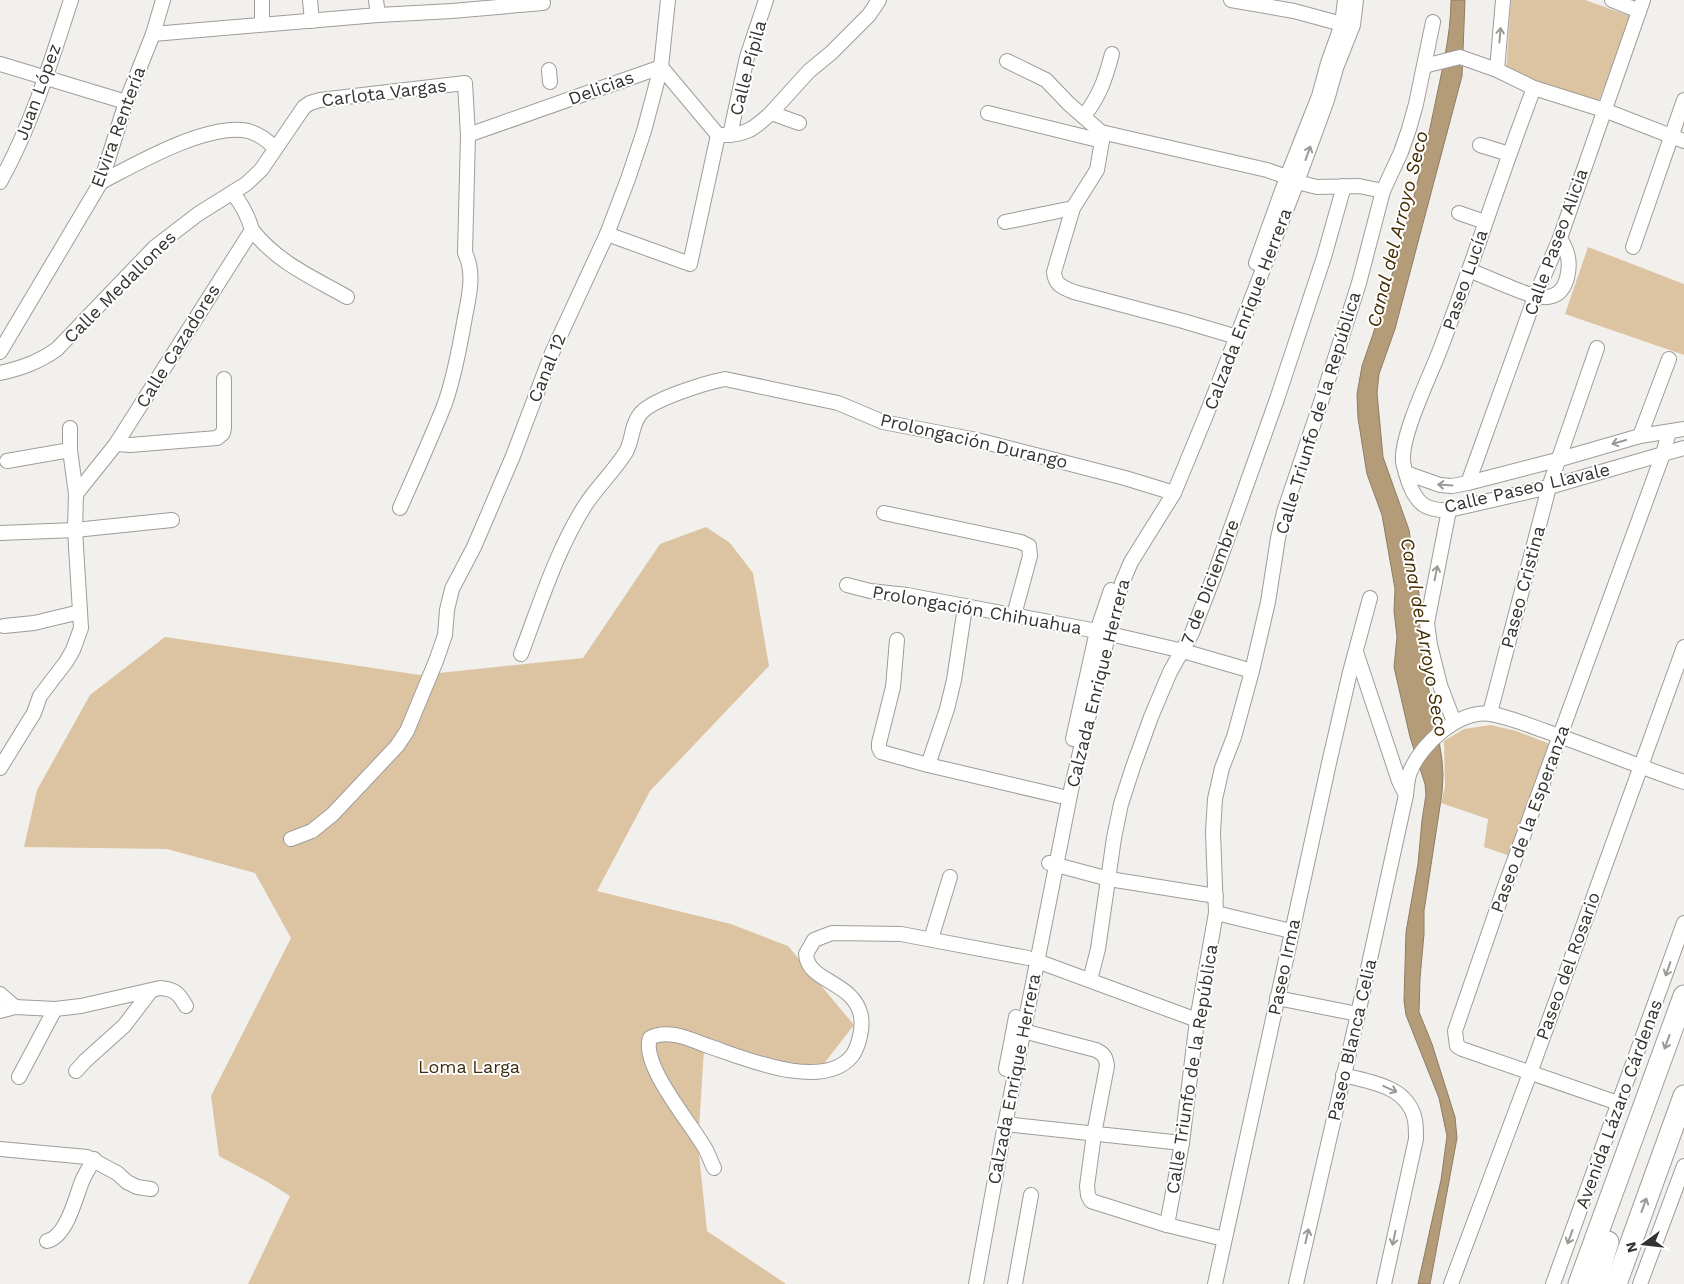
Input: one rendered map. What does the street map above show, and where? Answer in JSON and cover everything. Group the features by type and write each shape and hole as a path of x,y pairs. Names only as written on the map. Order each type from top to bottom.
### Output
{"highway":[{"name":"Avenida Lázaro Cárdenas","path":"1579,1284 1684,996"},
{"path":"1616,1284 1680,1109"},
{"path":"1595,1284 1635,1156 1632,1138"}],"street":[{"name":"Juan López","path":"0,182 14,157 72,0"},
{"name":"Elvira Rentería","path":"0,352 101,182 126,102 153,34 163,0"},
{"path":"262,0 262,24"},
{"path":"310,0 312,21"},
{"path":"376,0 378,15"},
{"name":"Canal 12","path":"291,839 312,831 333,814 398,746 407,731 436,662 445,635 447,610 452,589 474,547 513,456 552,353 607,234 628,179 644,131 661,67 668,0"},
{"name":"Calle Pípila","path":"607,234 690,264 724,135 766,0"},
{"path":"661,67 724,135 747,132 771,113 809,71 831,53 869,15 879,0"},
{"path":"1230,0 1294,11 1342,24"},
{"name":"Calzada Enrique Herrera","path":"1053,864 1060,796 1115,578 1170,492 1200,411 1233,336 1292,179 1342,24 1345,0"},
{"name":"Calzada Enrique Herrera","path":"1292,179 1327,100 1336,68 1354,25 1356,0"},
{"path":"1497,70 1503,0"},
{"path":"1612,0 1641,5"},
{"path":"153,34 378,15 452,6 543,3"},
{"name":"Calle Paseo Alicia","path":"1468,483 1535,297 1560,238 1641,5"},
{"name":"Calle Triunfo de la República","path":"1167,1225 1182,1143 1197,1020 1216,912 1213,832 1215,799 1222,768 1234,737 1252,671 1268,602 1284,512 1322,402 1359,283 1384,191 1409,130 1430,64 1433,22"},
{"path":"1084,116 1104,84 1112,54"},
{"path":"1430,64 1460,57 1497,70 1534,88 1604,110 1684,140"},
{"path":"1007,62 1046,80 1084,116 1102,137 1097,170 1073,208 1054,272 1054,278 1058,285 1074,292 1233,336"},
{"path":"0,64 126,102"},
{"name":"Delicias","path":"468,135 661,67"},
{"name":"Carlota Vargas","path":"275,148 304,107 310,103 320,100 465,83 468,135 465,253 470,263 470,281 460,348 444,405 400,508"},
{"name":"Paseo Lucía","path":"1406,473 1403,460 1408,433 1440,350 1534,88"},
{"path":"1633,246 1684,100"},
{"path":"771,113 799,123"},
{"path":"988,113 1267,170 1317,187 1359,186 1384,191"},
{"path":"101,182 165,150 198,137 224,130 243,130 255,133 275,148"},
{"path":"1480,145 1509,154"},
{"name":"Calle Medallones","path":"0,373 26,367 43,360 57,349 155,246 198,214 246,184 261,170 275,148"},
{"name":"7 de Diciembre","path":"1090,980 1098,949 1120,813 1133,767 1170,672 1183,651 1214,576 1277,399 1324,257 1344,186"},
{"path":"233,193 249,218 252,230 264,246 284,261 347,297"},
{"path":"1005,222 1073,208"},
{"path":"1459,213 1485,222"},
{"name":"Calle Cazadores","path":"76,494 116,444 252,230"},
{"path":"1469,270 1535,297 1550,297 1558,294 1564,287 1567,278 1568,251 1560,238"},
{"name":"Paseo Cristina","path":"1490,714 1549,487 1597,348"},
{"path":"1640,436 1669,360"},
{"path":"116,444 217,438 223,433 224,428 224,378"},
{"name":"Prolongación Durango","path":"521,654 538,607 572,528 595,491 608,478 627,451 632,438 634,424 640,414 687,389 707,382 725,380 746,383 838,403 883,422 977,440 1170,492"},
{"path":"0,768 34,713 40,696 73,650 81,628 75,530 76,494 70,450 70,428"},
{"name":"Calle Paseo Llavale","path":"1406,473 1440,485 1452,486 1557,460 1640,436 1684,429"},
{"name":"Paseo de la Esperanza","path":"1618,1103 1462,1050 1456,1046 1455,1031 1502,895 1663,454 1669,432"},
{"name":"Calle Paseo Llavale","path":"1406,473 1416,498 1420,502 1425,506 1439,510 1449,510 1549,487 1684,448"},
{"path":"7,460 70,450"},
{"path":"1449,510 1427,623 1430,645 1449,725 1467,717 1490,714 1561,736 1684,782"},
{"path":"884,513 1021,542 1029,546 1030,556 1014,615"},
{"path":"0,533 75,530 172,520"},
{"name":"Prolongación Chihuahua","path":"847,584 870,591 894,593 1102,633 1183,651 1252,671"},
{"name":"Paseo Irma","path":"1215,1284 1291,931 1355,650 1370,598"},
{"path":"928,765 947,709 954,680 965,607"},
{"path":"4,626 34,623 80,612"},
{"name":"Calzada Enrique Herrera","path":"967,1284 1011,1045 1071,790 1102,633"},
{"path":"896,640 893,687 879,743 881,752 1060,796"},
{"name":"Paseo del Rosario","path":"1451,1284 1530,1073 1684,647"},
{"path":"1355,650 1398,781 1406,795"},
{"name":"Paseo Blanca Celia","path":"1296,1284 1358,1014 1409,774 1422,752 1449,725"},
{"path":"1053,864 1109,879 1216,896"},
{"path":"931,939 950,877"},
{"path":"1216,912 1291,931"},
{"name":"Avenida Lázaro Cárdenas","path":"1553,1284 1684,923"},
{"path":"714,1168 706,1150 659,1078 649,1050 648,1043 650,1038 661,1034 685,1038 771,1066 806,1073 824,1071 848,1060 857,1050 861,1016 854,1002 844,989 816,973 806,960 806,954 814,940 822,936 832,933 877,932 901,934 1032,959 1197,1020"},
{"name":"Calzada Enrique Herrera","path":"976,1284 1023,1031 1032,959"},
{"path":"0,1011 15,1007 55,1009 81,1006 150,992 160,988 171,989 179,995 186,1006"},
{"path":"76,1071 124,1026 150,992"},
{"path":"0,994 15,1007"},
{"path":"1277,998 1358,1014"},
{"path":"19,1077 55,1009"},
{"path":"1023,1031 1096,1050 1103,1053 1106,1058 1107,1066 1094,1134 1087,1186 1091,1201 1167,1225 1224,1239"},
{"path":"1343,1075 1388,1087 1398,1092 1412,1109 1416,1121 1416,1139 1384,1284"},
{"path":"1005,1124 1182,1143"},
{"path":"1,1146 87,1156 136,1187 151,1189"},
{"path":"47,1241 57,1236 68,1219 94,1159"},
{"path":"1640,1284 1684,1166"},
{"path":"1015,1284 1031,1195"}],"green space":[{"path":"1511,0 1585,0 1633,17 1598,103 1506,72"},
{"path":"1588,247 1684,284 1684,355 1565,314"},
{"name":"Loma Larga","path":"706,527 730,543 753,573 769,666 650,791 597,891 731,924 788,946 854,1025 819,1070 704,1049 698,1144 707,1231 786,1284 248,1284 290,1196 219,1156 211,1096 291,938 255,873 167,849 24,847 37,790 90,695 165,637 420,675 583,658 660,544"},
{"path":"1491,725 1516,731 1550,744 1510,856 1484,847 1488,819 1441,803 1445,787 1444,741 1464,729"}],"shaded area":[{"path":"1451,0 1465,0 1462,76 1395,329 1379,374 1377,393 1383,457 1409,530 1421,607 1421,649 1435,715 1443,775 1442,793 1424,911 1419,1012 1432,1044 1455,1117 1457,1138 1430,1284 1418,1284 1441,1180 1447,1136 1439,1098 1406,1015 1404,1001 1406,932 1418,864 1426,795 1425,784 1410,737 1394,667 1397,637 1394,611 1395,589 1382,515 1367,474 1358,418 1357,394 1362,366 1393,271 1427,142 1445,55 1451,14"}],"water label":[{"name":"Canal del Arroyo Seco","path":"1397,229"},
{"name":"Canal del Arroyo Seco","path":"1425,637"}]}
